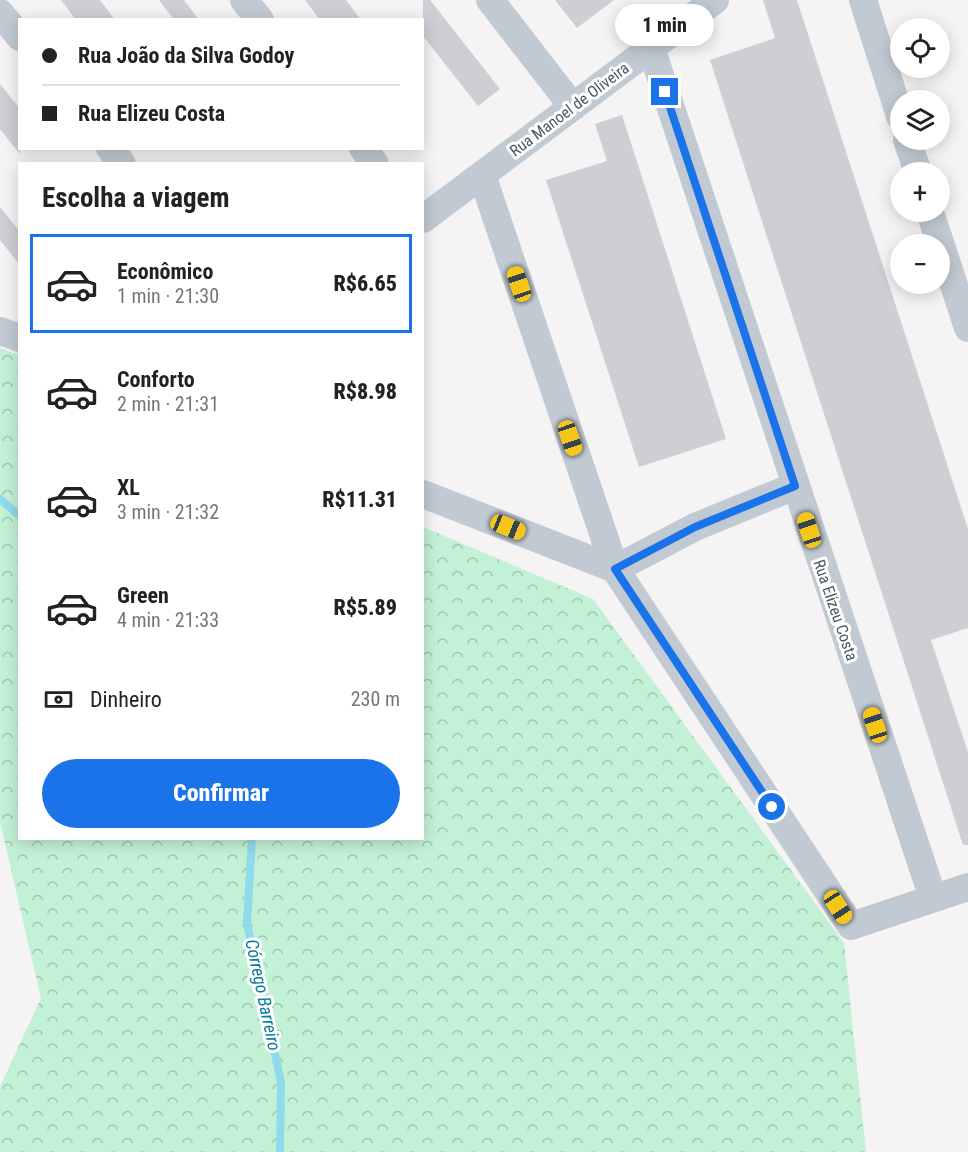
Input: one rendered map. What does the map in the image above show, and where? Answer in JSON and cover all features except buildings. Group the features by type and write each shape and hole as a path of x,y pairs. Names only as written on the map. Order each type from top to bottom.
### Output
{"street":[{"path":"244,0 258,18"},
{"path":"490,0 573,107"},
{"name":"Rua Manoel de Oliveira","path":"424,218 715,0"},
{"path":"863,0 892,90"},
{"path":"0,13 18,35"},
{"name":"Rua Elizeu Costa","path":"651,48 933,898"},
{"path":"482,175 615,569 851,927 968,887"},
{"path":"933,222 968,328"},
{"path":"0,331 18,337"},
{"path":"424,494 615,569 695,527 795,486"}],"green space":[{"path":"0,348 18,355 18,840 424,840 424,527 593,599 844,943 866,1152 0,1152 0,1087 41,998 0,822"}],"waterway":[{"name":"Córrego Barreiro","path":"0,499 18,514"},
{"name":"Córrego Barreiro","path":"252,840 247,923 281,1082 280,1152"}],"route":[{"path":"665,92 795,486 695,527 615,569 772,807"}]}
